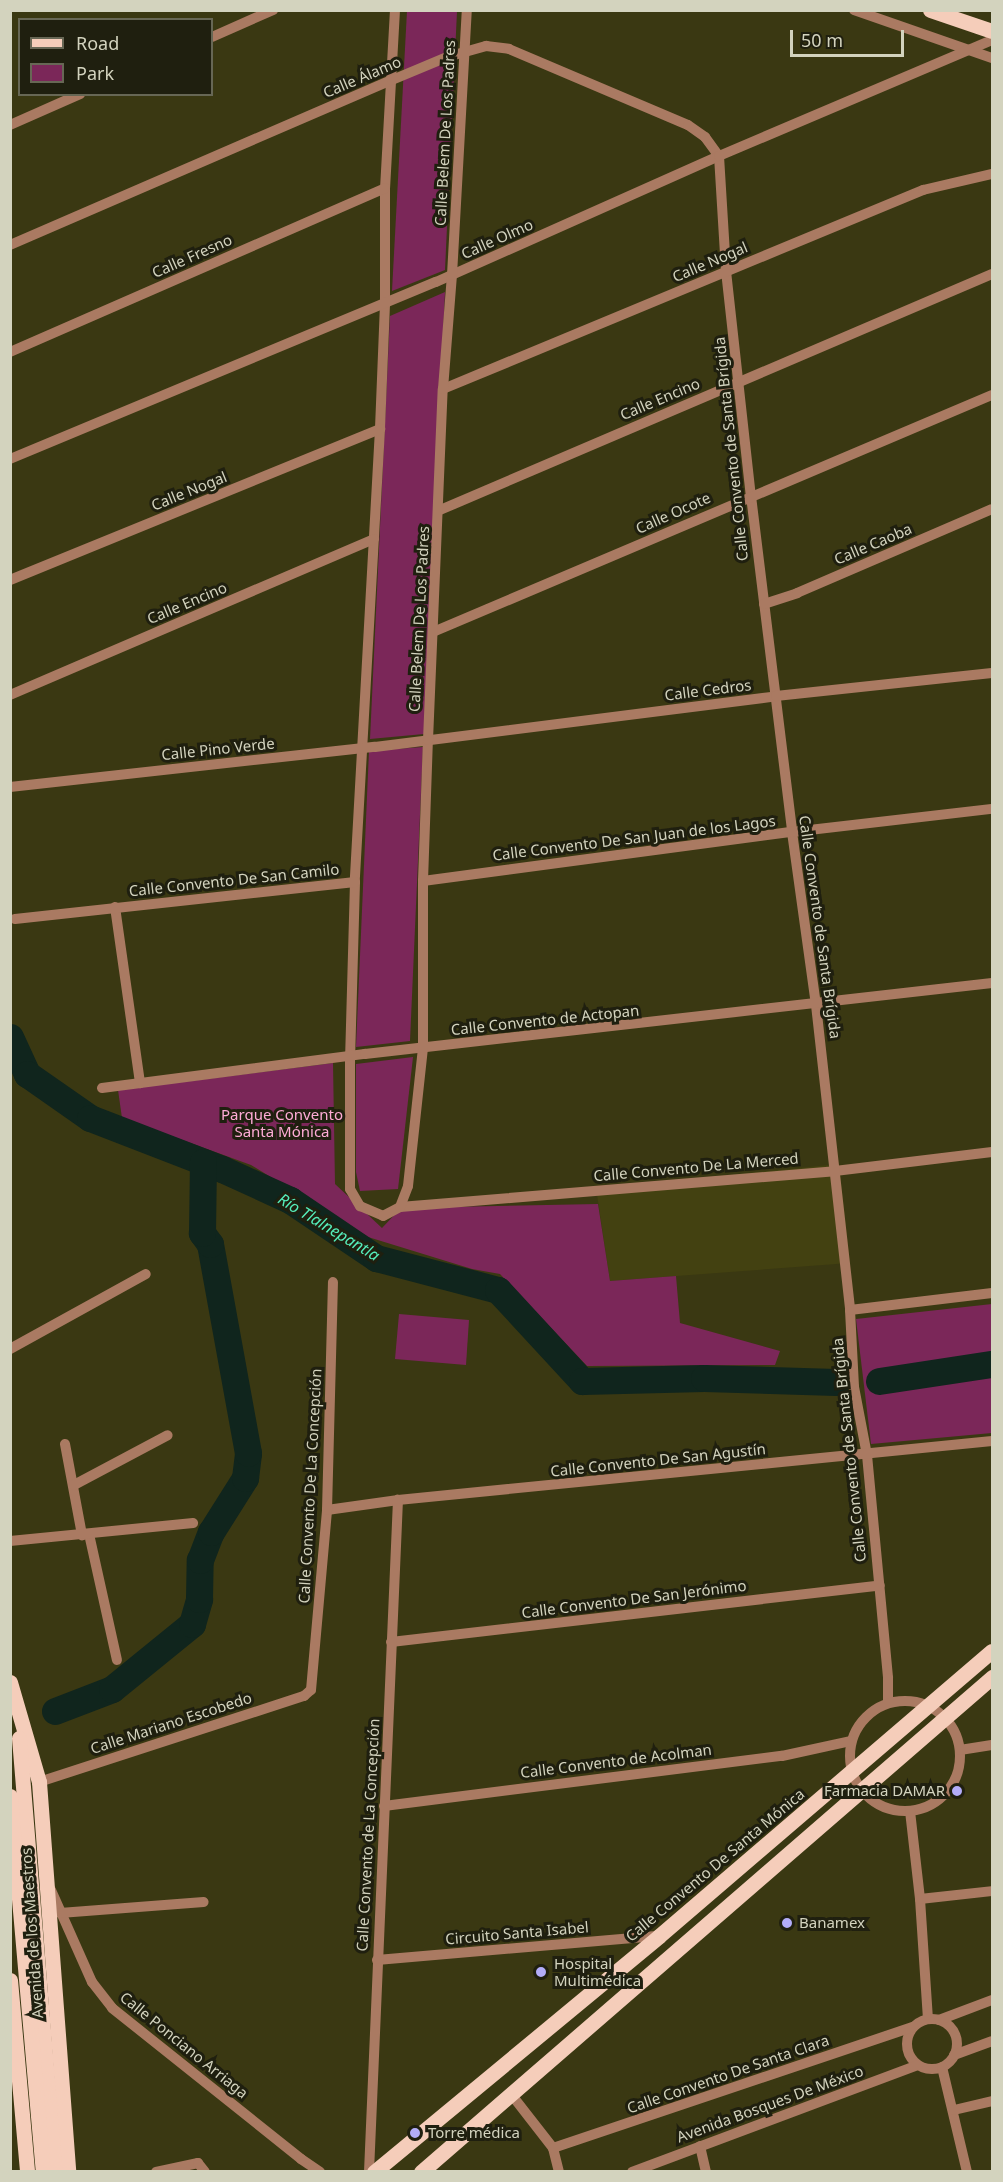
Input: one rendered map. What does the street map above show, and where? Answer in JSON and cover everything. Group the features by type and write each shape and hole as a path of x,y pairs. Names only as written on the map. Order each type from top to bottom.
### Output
{"main road":[{"path":"930,10 993,31"},
{"name":"Calle Convento De Santa Mónica","path":"374,2172 659,1936 993,1651"},
{"path":"421,2172 993,1677"},
{"name":"Avenida de los Maestros","path":"12,1689 21,1761 55,2172"},
{"name":"Avenida de los Maestros","path":"12,1689 39,1782 68,2172"},
{"path":"10,1796 43,2172"},
{"name":"Avenida de los Maestros","path":"10,1980 27,2172"}],"street":[{"path":"213,37 273,10"},
{"path":"395,10 385,188 385,304 380,429 355,882 350,1056 350,1189 360,1206 382,1216 400,1207"},
{"name":"Calle Belem De Los Padres","path":"400,1207 408,1186 423,1048 423,881 428,740 440,510 443,388 452,275 467,10"},
{"path":"854,10 993,58"},
{"name":"Calle Olmo","path":"10,459 385,304 719,156 993,40"},
{"name":"Calle Álamo","path":"10,245 392,80 466,51 486,46 509,49 688,125 705,137 719,156"},
{"path":"10,125 75,96"},
{"name":"Calle Convento de Santa Brígida","path":"719,156 726,271 751,496 792,832 816,1005 850,1310 854,1382 867,1455 880,1585 888,1702"},
{"name":"Calle Nogal","path":"443,388 923,189 993,174"},
{"name":"Calle Fresno","path":"10,352 385,188"},
{"name":"Calle Encino","path":"440,510 993,274"},
{"name":"Calle Ocote","path":"433,632 993,395"},
{"name":"Calle Nogal","path":"10,580 380,429"},
{"name":"Calle Caoba","path":"764,604 797,593 993,509"},
{"name":"Calle Encino","path":"10,695 374,539"},
{"name":"Calle Cedros","path":"428,740 776,696 993,674"},
{"name":"Calle Pino Verde","path":"10,787 428,740"},
{"name":"Calle Convento De San Juan de los Lagos","path":"423,881 792,832 993,809"},
{"name":"Calle Convento De San Camilo","path":"15,919 355,882"},
{"name":"Calle Convento De San Camilo","path":"116,907 140,1083"},
{"name":"Calle Convento de Actopan","path":"102,1088 350,1056 816,1005 993,983"},
{"name":"Calle Convento De La Merced","path":"400,1207 835,1171 993,1152"},
{"path":"10,1349 146,1274"},
{"name":"Calle Convento De La Concepción","path":"311,1690 327,1510 333,1282"},
{"path":"850,1310 993,1293"},
{"path":"74,1485 168,1435"},
{"name":"Calle Convento De San Agustín","path":"327,1510 398,1500 867,1455 993,1440"},
{"path":"65,1444 85,1535 117,1660"},
{"name":"Calle Convento de La Concepción","path":"369,2172 398,1500"},
{"path":"10,1541 193,1522"},
{"name":"Calle Convento De San Jerónimo","path":"391,1642 880,1585"},
{"name":"Calle Mariano Escobedo","path":"39,1782 304,1696 311,1690"},
{"path":"907,1700 930,1706 945,1717 957,1737 960,1749 957,1774 952,1786 934,1803 910,1811 883,1807 861,1790 852,1772 852,1741 858,1725 866,1716 888,1702 907,1700"},
{"name":"Calle Convento de Acolman","path":"384,1806 782,1756 852,1741"},
{"path":"960,1749 993,1745"},
{"path":"910,1811 934,2020"},
{"name":"Calle Ponciano Arriaga","path":"47,1881 92,1982 112,2008 301,2159 321,2172"},
{"path":"920,1899 993,1891"},
{"path":"60,1913 204,1902"},
{"name":"Circuito Santa Isabel","path":"377,1960 659,1936"},
{"path":"993,2000 913,2027 907,2048 913,2061 930,2069 942,2067 954,2055 993,2041"},
{"path":"934,2020 946,2023 955,2034 954,2055"},
{"name":"Calle Convento De Santa Clara","path":"553,2148 913,2027"},
{"name":"Avenida Bosques De México","path":"632,2172 918,2065"},
{"path":"942,2067 967,2172"},
{"path":"511,2094 553,2148 559,2172"},
{"path":"954,2110 993,2101"},
{"path":"700,2146 706,2172"},
{"path":"156,2172 198,2163 205,2172"}],"shaded area":[{"path":"839,1164 850,1263 610,1281 596,1188"}],"green space":[{"path":"407,11 457,11 445,270 392,291"},
{"path":"445,292 424,734 370,739 390,316"},
{"path":"423,747 410,1041 356,1047 369,751"},
{"path":"413,1057 398,1189 360,1191 356,1172 356,1064"},
{"name":"Parque Convento Santa Mónica","path":"333,1063 335,1184 382,1228 401,1208 598,1204 610,1281 676,1276 680,1323 780,1351 775,1365 587,1366 500,1274 472,1269 368,1237 251,1165 122,1118 118,1090"},
{"path":"992,1304 992,1433 871,1444 856,1319"},
{"path":"399,1314 469,1320 466,1365 395,1359"}],"waterway":[{"name":"Río Tlalnepantla","path":"10,1037 27,1074 90,1118 222,1169 290,1200 376,1258 498,1290 582,1381 704,1378 836,1382"},
{"path":"55,1711 112,1689 192,1624 199,1599 200,1560 211,1532 245,1478 248,1453 210,1244 202,1233 203,1162"},
{"name":"Río Tlalnepantla","path":"879,1381 992,1364"}],"place":[{"name":"Farmacia DAMAR","path":"957,1791"},
{"name":"Banamex","path":"787,1923"},
{"name":"Hospital Multimédica","path":"541,1972"},
{"name":"Torre médica","path":"415,2133"}]}
